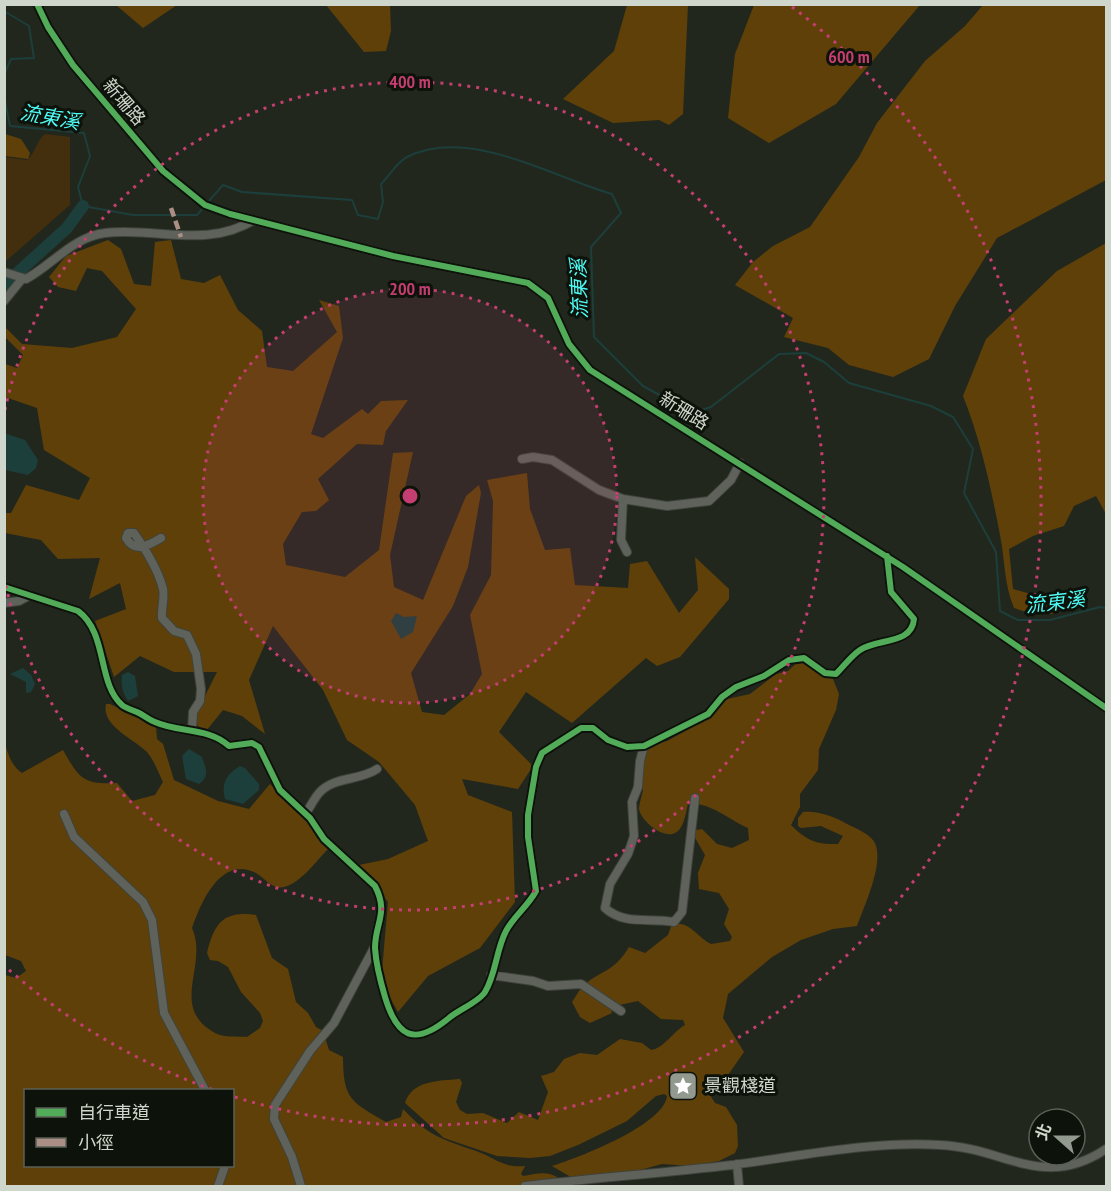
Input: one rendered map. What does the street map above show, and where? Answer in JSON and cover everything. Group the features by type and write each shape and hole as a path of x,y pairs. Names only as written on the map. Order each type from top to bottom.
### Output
{"street":[{"name":"新珊路","path":"37,4 48,27 73,65 164,171 205,205 230,214 393,256 528,283 548,298 569,344 590,370 887,556 1107,708"},
{"path":"4,301 21,279 41,271 62,252 102,234 211,236 237,231 254,220"},
{"path":"7,272 21,279"},
{"path":"522,459 532,457 552,460 599,490 623,499 668,506 709,501 731,480 740,463"},
{"path":"623,499 621,540 627,552"},
{"path":"161,538 145,548 164,591 162,618 174,631 187,636 196,654 201,689 200,701 193,712 192,730"},
{"path":"375,946 377,970 392,1020 408,1034 434,1030 485,993 499,945 507,929 536,891 528,837 528,815 536,767 542,753 581,728 594,728 608,740 627,747 644,746 701,718 736,687 764,676 789,660 804,658 825,673 836,674 860,650 908,634 914,625 914,618 891,592 887,556"},
{"path":"4,587 78,611 86,617 93,629 116,698 124,707 155,723 192,730 221,739 229,746 252,743 259,747 280,790 306,813 324,839 375,886 379,895 382,919 375,946 334,1023 310,1051 275,1105 274,1119 292,1157 301,1186"},
{"path":"4,603 19,602 30,595"},
{"path":"644,746 638,787 632,802 634,836 628,854 609,884 605,908 612,914 625,920 656,918 674,921 678,919 682,912 694,798"},
{"path":"306,813 320,791 337,782 362,776 377,769"},
{"path":"64,814 74,837 143,902 152,920 164,1013 204,1089"},
{"path":"491,975 533,981 548,986 581,984 621,1011"},
{"path":"525,1186 736,1164 896,1143 931,1144 967,1150 1037,1172 1056,1174 1094,1159 1106,1151"},
{"path":"736,1164 739,1186"},
{"path":"218,1186 225,1167"}],"shaded area":[{"path":"754,4 920,5 836,104 769,143 728,118 735,54"},
{"path":"116,5 177,5 143,28"},
{"path":"326,5 390,5 391,31 386,51 364,52"},
{"path":"627,5 688,5 683,114 669,125 659,120 613,123 563,99 614,51"},
{"path":"983,5 1106,5 1106,180 997,238 955,306 929,359 893,377 849,365 828,348 784,337 793,318 735,285 753,262 773,246 810,227 859,157 877,123 925,61 965,26"},
{"path":"5,134 21,139 30,153 28,159 5,156"},
{"path":"45,134 70,137 70,205 5,262 5,157 27,160"},
{"path":"108,240 121,249 134,284 151,286 155,242 171,240 181,279 204,283 220,275 238,310 262,331 267,367 293,371 337,332 319,300 339,306 343,338 311,434 323,438 362,409 368,414 381,401 408,400 386,431 383,445 357,444 318,479 329,500 316,511 302,512 283,544 286,565 345,577 379,550 393,453 413,452 390,555 394,587 423,600 466,496 479,485 481,493 468,567 453,606 411,673 422,712 444,715 470,694 482,674 470,615 491,575 493,501 487,480 527,473 530,509 545,550 570,548 575,585 628,588 630,564 647,561 679,613 698,590 695,557 729,589 729,599 680,657 657,666 646,658 572,723 526,692 499,732 533,766 518,789 462,779 468,795 512,812 515,902 480,948 428,976 398,1012 381,982 388,902 359,865 388,859 428,841 415,805 379,762 347,740 323,690 273,626 249,680 265,734 242,716 223,710 206,731 192,722 217,672 174,672 140,656 114,677 95,621 126,609 120,583 89,599 100,558 58,559 41,540 5,533 5,513 11,513 26,485 79,500 90,478 44,450 37,408 5,397 5,364 17,368 23,355 5,337 5,327 22,344 72,348 117,337 136,309 102,271 87,268 76,291 58,287 49,277 66,256"},
{"path":"1106,243 1106,514 1096,496 1074,506 1064,526 1033,536 1009,549 1013,589 1059,602 1053,614 1026,612 1014,608 1011,599 989,482 963,396 986,339 1057,271"},
{"path":"799,661 833,679 839,694 836,710 819,749 818,770 800,794 800,807 791,825 812,840 823,844 838,844 843,836 821,826 801,828 798,826 798,818 803,812 814,812 842,821 871,838 876,846 876,868 857,926 833,929 801,940 772,957 728,994 723,1018 744,1052 728,1075 713,1081 708,1092 715,1103 726,1107 737,1125 738,1146 735,1153 719,1161 691,1166 662,1164 622,1175 576,1180 552,1166 581,1156 636,1129 662,1107 667,1096 664,1094 656,1096 627,1121 550,1156 530,1158 497,1156 444,1138 405,1103 409,1095 420,1086 435,1081 460,1079 462,1083 456,1102 460,1110 467,1114 483,1113 507,1123 519,1112 538,1120 548,1092 541,1076 554,1072 564,1059 580,1053 597,1055 620,1039 642,1043 651,1050 655,1049 685,1025 683,1020 661,1019 638,1001 610,1007 612,1013 590,1023 580,1017 572,1002 582,987 618,962 629,947 645,953 668,935 672,924 683,924 711,944 730,941 732,937 724,924 729,909 719,893 699,889 698,873 705,855 691,831 702,829 717,844 732,848 749,840 748,828 712,808 688,804 684,820 678,831 670,834 653,828 644,819 639,809 643,790 634,777 639,758 648,745 667,741 707,719 727,699 750,694 776,674 788,671"},
{"path":"106,704 110,704 156,727 157,739 163,744 174,780 218,801 249,809 270,784 309,824 317,838 329,848 302,876 284,887 276,887 256,873 244,869 232,870 214,884 192,928 196,942 196,956 192,998 194,1011 201,1023 218,1035 226,1036 247,1037 260,1028 263,1021 260,1013 241,992 228,967 218,961 210,960 207,953 213,934 222,921 236,915 256,915 272,958 288,969 296,1002 308,1013 316,1027 323,1031 329,1050 343,1057 347,1091 357,1104 386,1122 401,1117 403,1109 420,1125 437,1136 505,1164 525,1166 521,1174 523,1176 545,1173 558,1178 536,1186 5,1186 5,975 16,978 26,971 21,961 5,955 4,737 10,757 22,773 63,750 78,773 89,781 117,783 132,801 155,795 163,782 152,759 147,752 108,719"}],"water":[{"path":"4,433 25,440 38,460 36,468 28,475 5,470"},
{"path":"396,613 404,617 417,616 413,632 401,639 391,621"},
{"path":"23,668 31,675 35,684 31,692 26,693 26,682 10,674"},
{"path":"128,672 135,676 138,696 128,701 123,691 122,675"},
{"path":"189,749 202,757 205,765 206,775 199,784 186,779 182,756"},
{"path":"240,766 245,768 259,784 259,790 243,804 225,799 224,793 226,780"}],"waterway":[{"name":"流東溪","path":"4,11 29,26 34,58 11,59 4,75"},
{"name":"流東溪","path":"4,96 10,126 84,133 90,156 78,187 83,206 133,215 197,215 204,207"},
{"name":"流東溪","path":"208,202 223,185 242,192 352,200 358,215 378,219 383,202 381,184 400,162 407,157 431,149 456,147 510,158 612,194 621,213 591,247 594,337 643,386 692,413 711,407 779,354 806,353 824,362 849,383 931,406 953,417 973,449 964,493 996,552 1000,611 1018,620 1050,620 1100,607 1106,608"},
{"path":"4,285 67,228 83,206"}],"marked path":[{"path":"171,208 181,237"}],"cycle path":[{"path":"37,4 48,27 73,65 163,171 205,205 230,214 393,256 528,283 548,298 569,344 590,370 903,567 1106,708"},
{"path":"4,587 78,611 94,632 109,684 114,696 122,705 155,722 203,733 229,746 252,743 259,747 280,790 310,818 324,839 375,886 381,904 375,948 383,991 390,1011 401,1029 417,1035 437,1027 482,996 492,978 506,931 536,891 528,837 528,815 536,767 542,753 581,728 593,728 608,740 627,747 644,746 708,714 722,697 736,687 764,676 789,660 804,658 825,673 836,674 851,658 867,646 901,637 912,627 914,619 891,592 887,556"}],"place":[{"name":"景觀棧道","path":"683,1086"}]}
